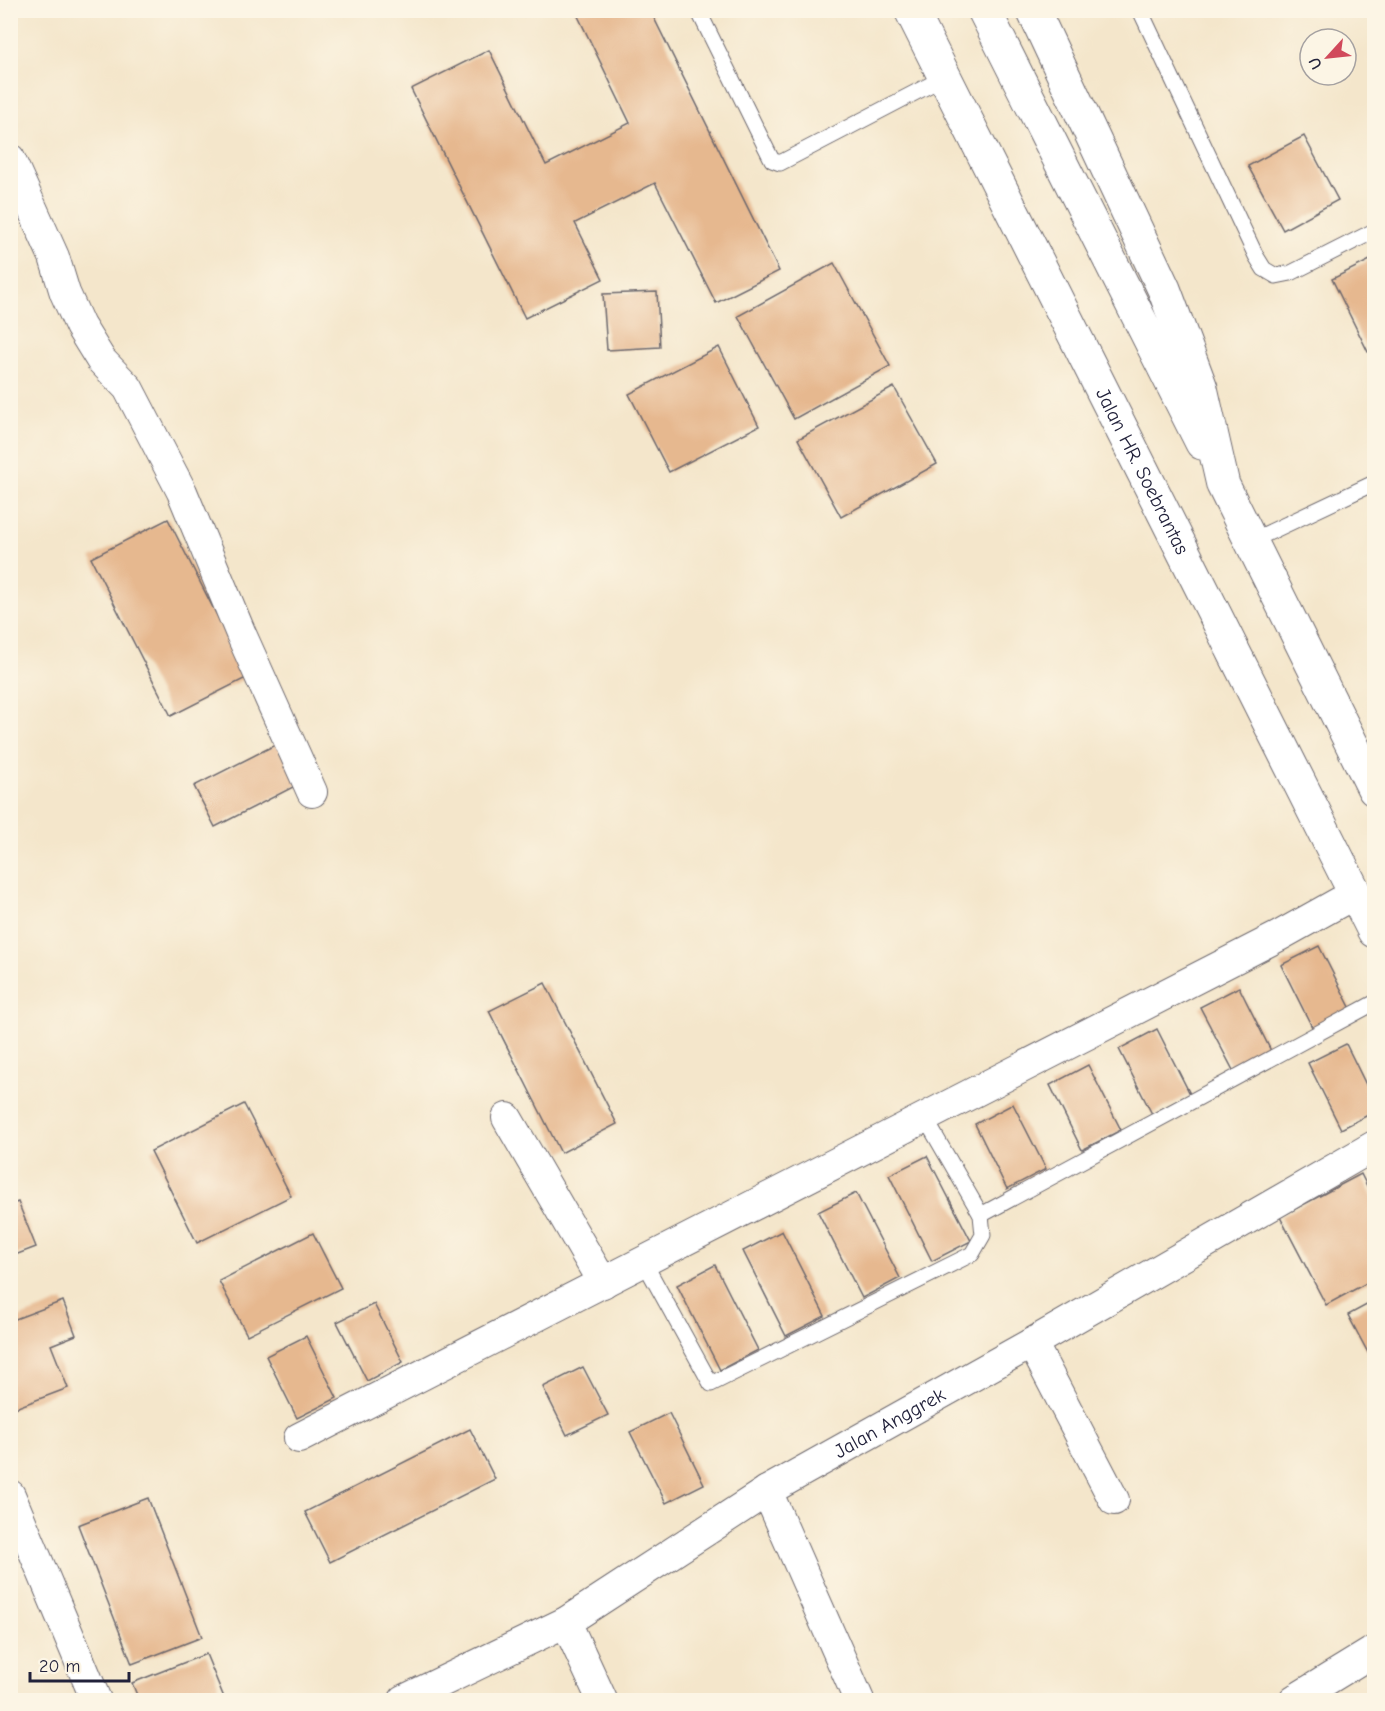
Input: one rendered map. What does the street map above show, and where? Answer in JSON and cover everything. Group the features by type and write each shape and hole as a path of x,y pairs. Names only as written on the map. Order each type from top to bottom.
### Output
{"main road":[{"name":"Jalan HR. Soebrantas","path":"912,10 1374,931"},
{"path":"984,10 1374,789"},
{"path":"1033,10 1164,289 1202,388 1223,485"}],"street":[{"path":"10,159 54,257 65,293 80,326 101,360 128,388 182,492 241,634 312,792"},
{"path":"299,1438 1279,936 1356,893"},
{"path":"507,1118 603,1283"},
{"name":"Jalan Anggrek","path":"404,1701 566,1622 767,1491 1032,1343 1374,1146"},
{"path":"1032,1343 1114,1500"},
{"path":"767,1491 860,1701"},
{"path":"10,1495 96,1701"},
{"path":"566,1622 602,1701"},
{"path":"1294,1701 1374,1652"}],"lane":[{"path":"698,10 759,135 772,159 780,163 945,77"},
{"path":"1140,10 1264,269 1276,276 1291,273 1374,231"},
{"path":"1251,541 1374,483"},
{"path":"981,1215 1374,1003"},
{"path":"644,1262 711,1384 972,1254 982,1235 981,1215 925,1118"}],"building":[{"path":"575,10 650,10 779,271 716,303 655,183 575,223 603,279 525,318 411,89 489,50 546,165 630,123"},
{"path":"1304,136 1338,200 1283,230 1248,166"},
{"path":"1374,258 1374,349 1368,352 1332,279"},
{"path":"834,263 890,366 794,419 738,316"},
{"path":"657,292 660,347 607,350 603,294"},
{"path":"719,347 759,426 669,472 629,394"},
{"path":"894,387 937,464 841,517 798,439"},
{"path":"168,519 248,677 171,716 91,558"},
{"path":"279,743 299,784 215,827 194,786"},
{"path":"1319,946 1352,1011 1314,1031 1281,965"},
{"path":"545,983 617,1124 561,1153 489,1011"},
{"path":"1239,987 1272,1053 1234,1072 1200,1007"},
{"path":"1157,1029 1190,1094 1152,1114 1119,1049"},
{"path":"1346,1044 1374,1101 1374,1112 1341,1129 1308,1063"},
{"path":"1088,1065 1121,1130 1082,1150 1050,1085"},
{"path":"244,1104 291,1196 197,1243 151,1151"},
{"path":"1013,1104 1046,1169 1007,1189 975,1124"},
{"path":"927,1156 971,1241 932,1261 889,1175"},
{"path":"1361,1174 1374,1200 1374,1279 1326,1305 1280,1217"},
{"path":"856,1193 900,1278 862,1298 818,1212"},
{"path":"18,1202 36,1247 10,1257 10,1205"},
{"path":"782,1231 825,1316 786,1336 743,1251"},
{"path":"313,1233 341,1288 247,1335 219,1281"},
{"path":"715,1265 758,1350 720,1370 677,1285"},
{"path":"63,1301 76,1335 51,1345 68,1388 10,1410 10,1321"},
{"path":"1374,1301 1374,1364 1348,1315"},
{"path":"374,1304 403,1362 367,1381 337,1322"},
{"path":"306,1336 337,1398 297,1418 266,1356"},
{"path":"583,1367 608,1415 567,1435 543,1387"},
{"path":"669,1413 704,1484 666,1503 630,1432"},
{"path":"470,1429 495,1479 330,1562 305,1512"},
{"path":"148,1498 202,1637 132,1664 78,1525"},
{"path":"206,1654 225,1700 139,1700 132,1683"}]}
